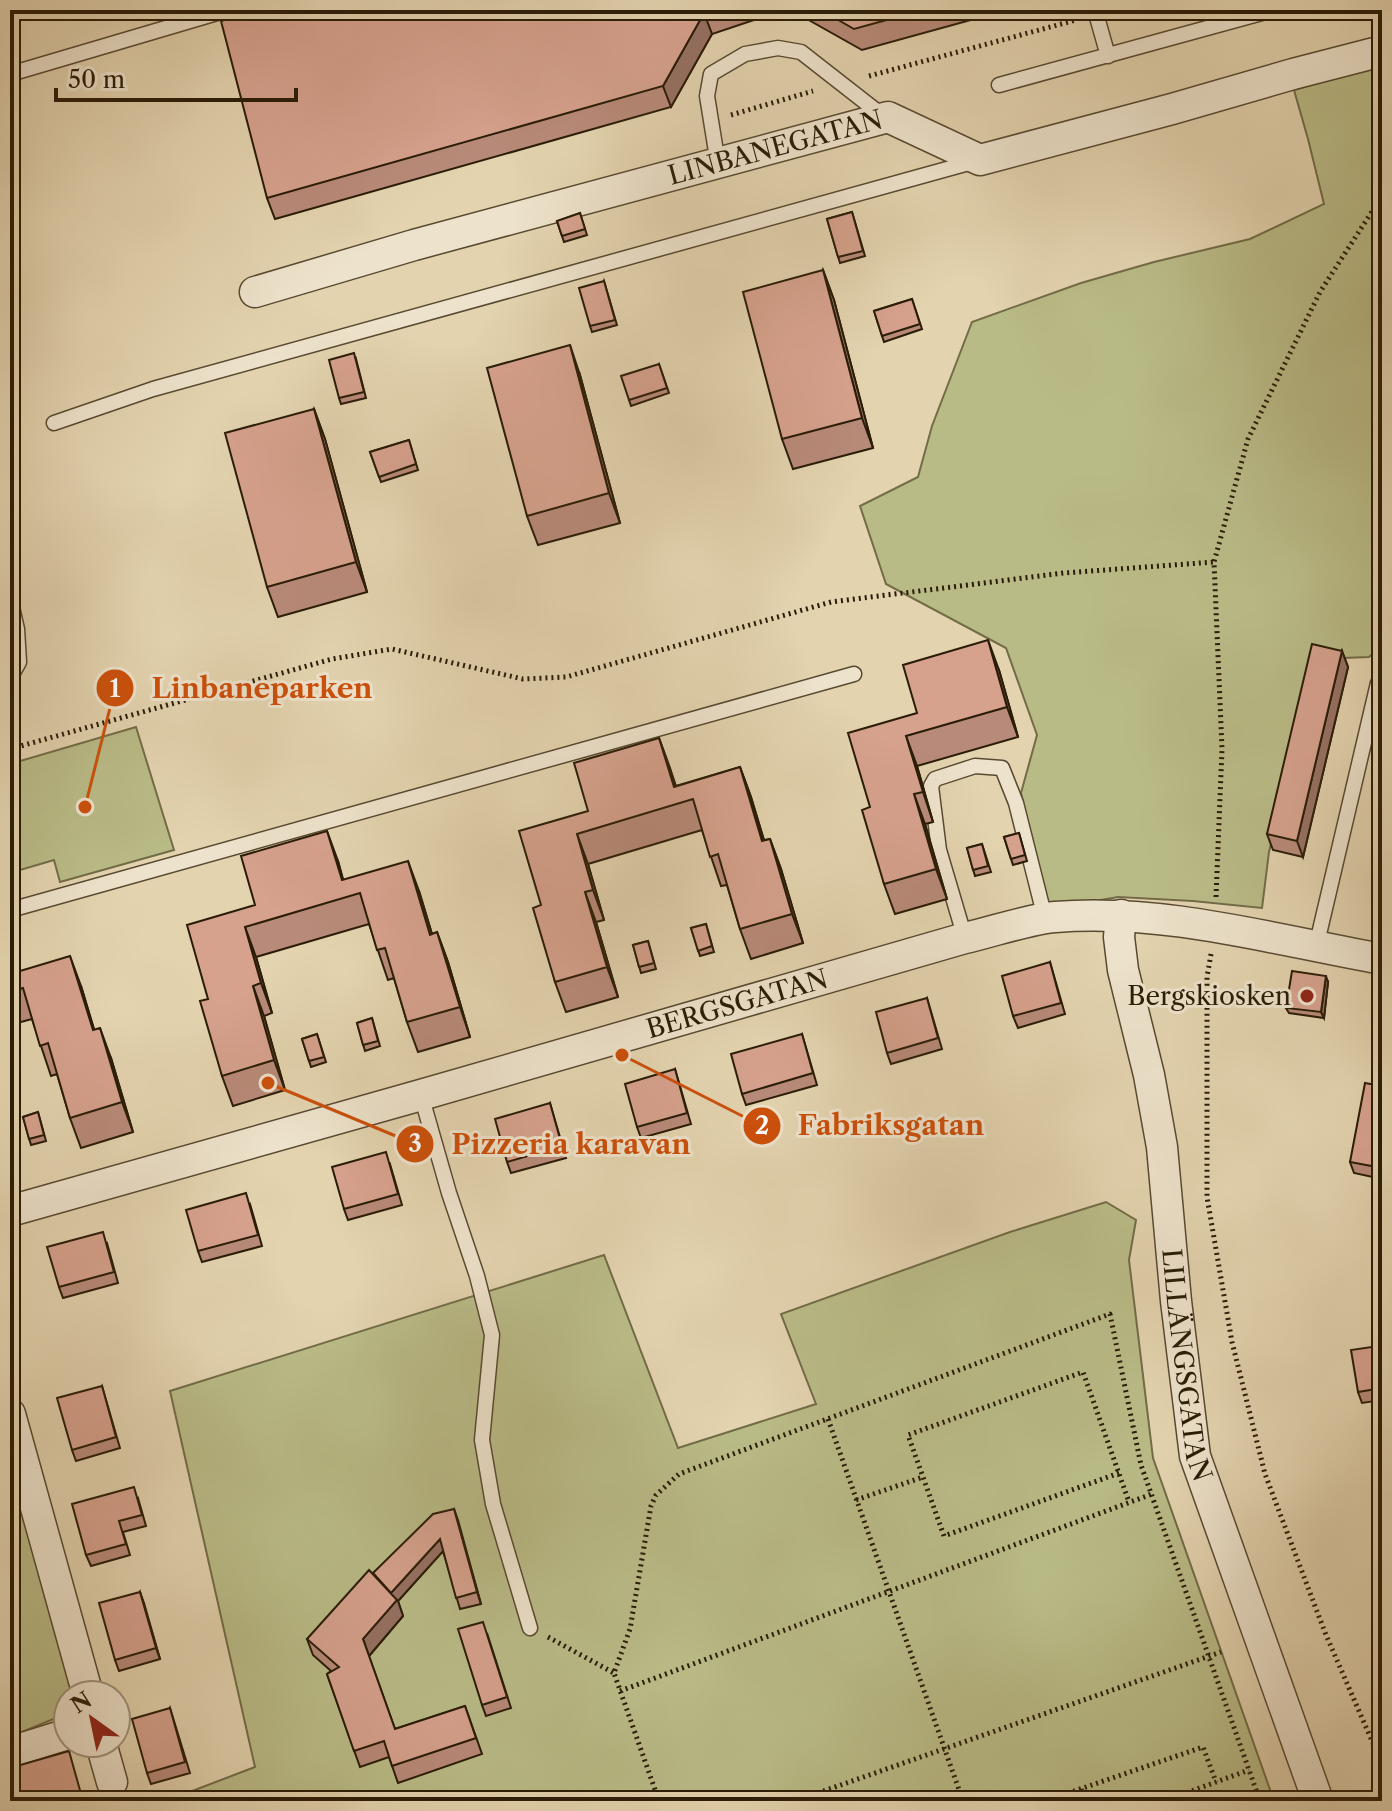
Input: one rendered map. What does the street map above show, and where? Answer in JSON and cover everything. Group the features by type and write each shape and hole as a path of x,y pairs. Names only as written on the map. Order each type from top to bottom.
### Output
{"street":[{"path":"980,160 1382,51"},
{"name":"LINBANEGATAN","path":"255,292 414,245 888,117 980,160"},
{"name":"BERGSGATAN","path":"10,1211 965,938 1045,918 1121,915 1214,927 1382,959"},
{"name":"LILLÄNGSGATAN","path":"1121,915 1119,937 1123,970 1149,1075 1162,1147 1176,1301 1195,1456 1318,1801"},
{"path":"10,1414 84,1679"},
{"path":"10,1752 52,1739"},
{"path":"106,1759 112,1782"}],"lane":[{"path":"10,74 227,10"},
{"path":"999,85 1273,10"},
{"path":"1095,13 1108,56"},
{"path":"718,164 707,96 711,74 745,54 778,48 801,52 888,117"},
{"path":"54,423 153,389 980,160"},
{"path":"10,599 17,629 19,662 10,678"},
{"path":"10,910 854,674"},
{"path":"1316,947 1378,683"},
{"path":"965,938 939,850 931,786 935,779 975,766 1002,768 1016,803 1045,918"},
{"path":"421,1095 492,1335 482,1440 493,1504 530,1628"}],"path":[{"path":"711,121 1095,13"},
{"path":"1382,196 1320,292 1248,439 1214,562 1222,749 1214,927 1207,977 1207,1197 1232,1342 1265,1474 1326,1635 1382,1764"},
{"path":"10,749 332,659 392,649 523,679 566,677 831,602 1064,573 1214,562"},
{"path":"659,1801 614,1673 630,1629 651,1506 656,1495 679,1474 1110,1314 1141,1465 1260,1801"},
{"path":"1119,1473 944,1536 908,1435 1083,1372 1119,1473 1129,1502"},
{"path":"828,1419 963,1801"},
{"path":"856,1500 923,1477"},
{"path":"620,1691 1152,1494"},
{"path":"530,1628 614,1673"},
{"path":"795,1801 1221,1652"},
{"path":"1045,1801 1203,1747 1216,1782"},
{"path":"1164,1801 1249,1770"},
{"path":"1081,1789 1085,1801"}],"green space":[{"path":"1382,64 1382,646 1369,657 1316,659 1269,852 1262,908 1118,897 1044,910 1021,793 1037,735 1006,648 886,584 860,506 918,477 932,426 972,322 1081,283 1250,239 1324,204 1294,90"},
{"path":"136,727 174,850 60,882 54,860 10,873 10,764"},
{"path":"1106,1202 1136,1220 1129,1260 1153,1458 1274,1801 166,1801 255,1767 170,1391 604,1255 678,1448 816,1404 781,1314 1010,1232"},
{"path":"10,1463 73,1679 52,1679 52,1720 10,1737"}],"building":[{"path":"261,10 712,10 704,13 663,86 267,198 221,21"},
{"path":"821,10 923,10 854,29"},
{"path":"852,212 863,251 838,257 827,219"},
{"path":"580,213 585,229 562,236 557,221"},
{"path":"823,270 862,418 782,439 743,292"},
{"path":"604,281 615,320 590,326 579,288"},
{"path":"912,299 920,324 882,336 874,311"},
{"path":"570,345 609,493 527,516 487,368"},
{"path":"354,353 364,392 339,398 329,360"},
{"path":"659,364 667,388 629,400 621,376"},
{"path":"314,409 356,562 267,587 225,433"},
{"path":"409,440 416,464 379,477 370,452"},
{"path":"988,640 1007,707 906,736 923,792 914,794 936,869 884,884 862,810 870,807 848,733 917,713 903,665"},
{"path":"1312,644 1342,651 1297,841 1267,834"},
{"path":"659,738 674,787 740,767 762,841 770,839 792,914 740,929 718,854 710,857 693,799 577,834 593,890 585,892 607,967 555,982 533,908 541,905 519,831 588,811 574,763"},
{"path":"327,831 342,880 408,861 430,935 437,932 460,1007 407,1022 385,948 377,950 360,893 245,927 261,983 253,986 274,1060 222,1076 200,1001 208,999 187,925 255,905 241,856"},
{"path":"1019,833 1025,855 1011,859 1004,837"},
{"path":"982,844 988,866 973,870 967,848"},
{"path":"706,924 712,946 698,951 691,928"},
{"path":"648,941 654,963 639,967 633,945"},
{"path":"70,956 93,1030 100,1028 122,1102 70,1118 48,1043 40,1046 23,988 10,992 10,974"},
{"path":"1050,962 1061,1003 1013,1016 1002,976"},
{"path":"1292,971 1326,976 1321,1012 1286,1008"},
{"path":"927,998 938,1038 887,1053 876,1012"},
{"path":"372,1018 378,1041 363,1045 357,1023"},
{"path":"317,1034 324,1057 309,1061 302,1039"},
{"path":"802,1034 813,1073 742,1094 731,1054"},
{"path":"675,1069 687,1113 637,1127 625,1084"},
{"path":"1365,1083 1382,1086 1382,1168 1350,1162"},
{"path":"550,1103 562,1146 507,1162 495,1119"},
{"path":"38,1112 44,1135 29,1139 23,1117"},
{"path":"386,1152 398,1194 344,1209 332,1167"},
{"path":"246,1193 258,1235 198,1251 186,1210"},
{"path":"103,1232 114,1272 59,1287 47,1247"},
{"path":"1382,1324 1382,1388 1358,1392 1351,1350 1379,1346 1376,1325"},
{"path":"102,1386 116,1437 72,1450 57,1398"},
{"path":"134,1487 142,1515 119,1521 126,1544 86,1555 72,1504"},
{"path":"454,1509 477,1592 456,1598 440,1539 391,1593 373,1573 433,1514"},
{"path":"369,1570 397,1600 363,1639 395,1729 465,1706 476,1738 392,1766 384,1741 354,1751 327,1674 339,1667 307,1639"},
{"path":"140,1592 156,1648 115,1660 99,1603"},
{"path":"483,1622 507,1697 482,1705 458,1629"},
{"path":"170,1708 185,1762 147,1773 132,1719"},
{"path":"52,1756 52,1759 71,1759 83,1801 14,1801 10,1788 10,1768"}],"railway":[{"path":"10,12 16,10"}],"place":[{"name":"Linbaneparken","path":"85,807"},
{"name":"Bergskiosken","path":"1307,996"},
{"name":"Fabriksgatan","path":"622,1055"},
{"name":"Pizzeria karavan","path":"268,1083"}]}
